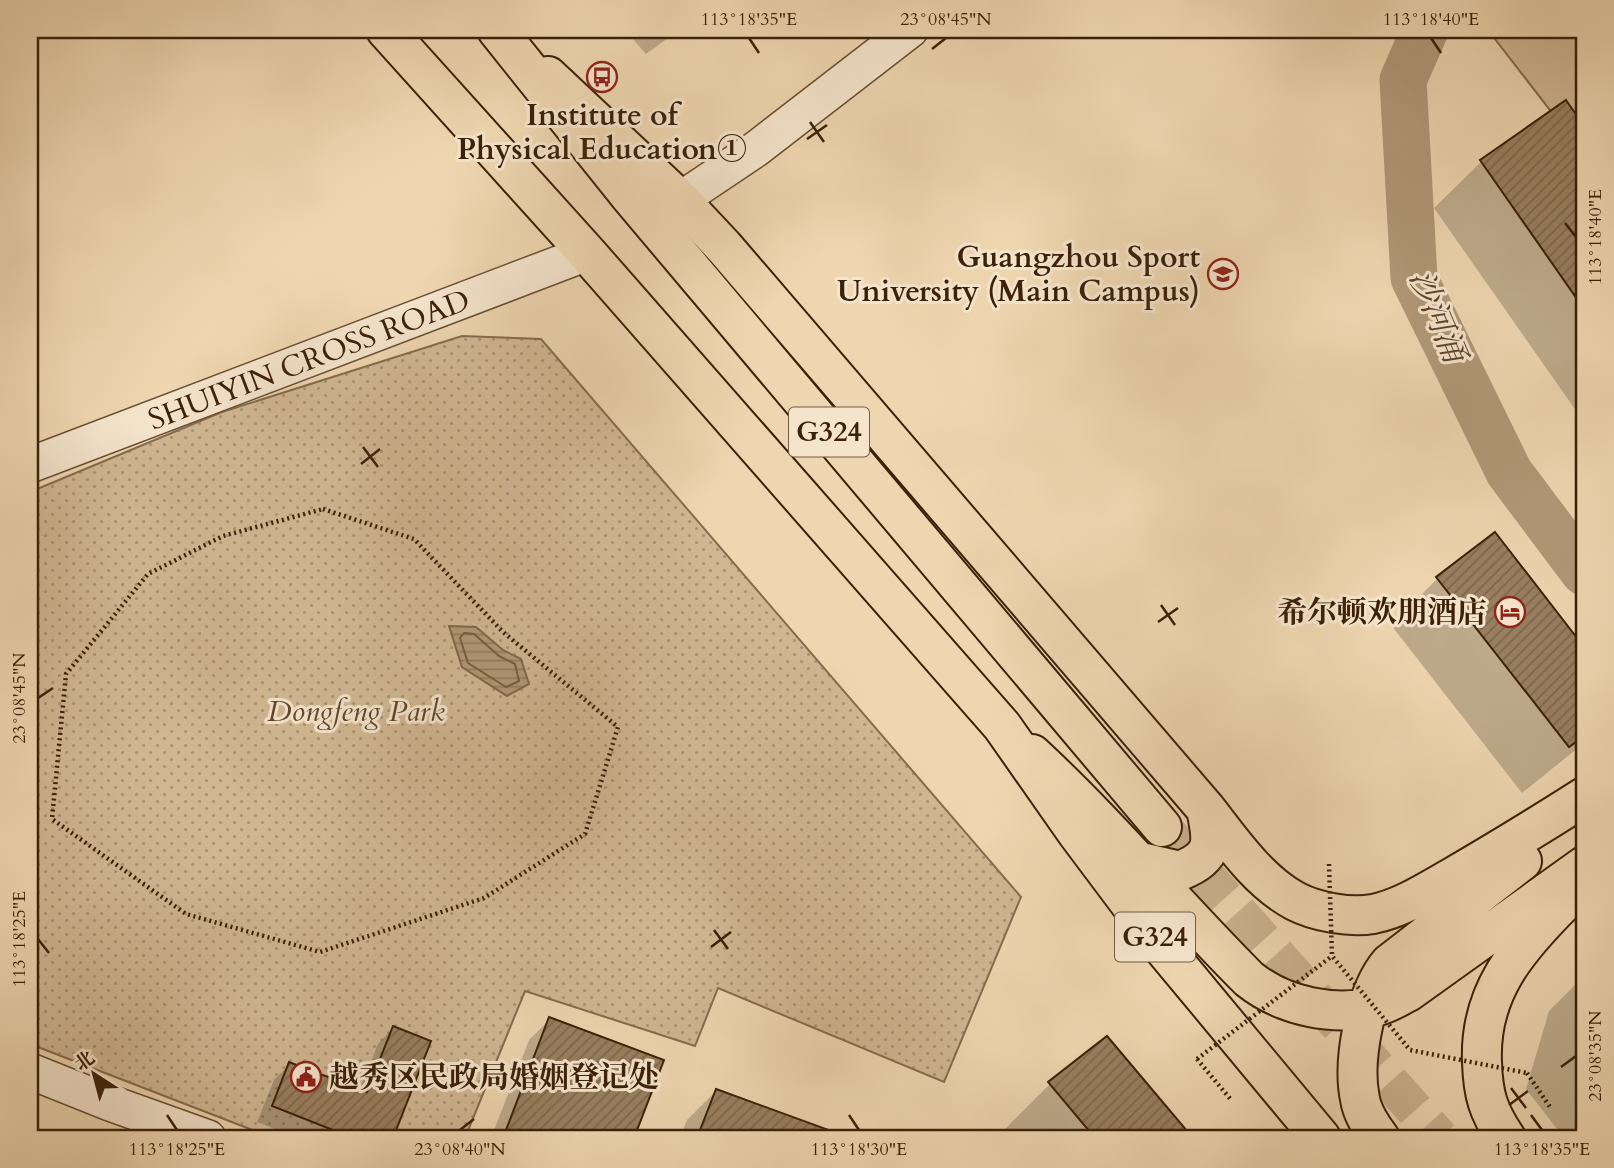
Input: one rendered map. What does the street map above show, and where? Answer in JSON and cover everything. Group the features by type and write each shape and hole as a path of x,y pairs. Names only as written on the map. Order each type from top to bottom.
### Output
{"main road":[{"name":"G324","path":"386,30 587,253 1002,726 1093,855 1164,949 1321,1138"},
{"name":"G324","path":"498,32 629,195 1162,827"},
{"path":"498,32 680,200 724,247 1247,859 1279,891 1314,908 1346,914 1372,914 1408,902 1493,854 1584,797"},
{"path":"1002,726 1141,862 1228,958 1263,990 1286,1000 1334,1011 1432,977 1584,866"},
{"path":"1141,862 1180,871 1205,856 1211,844 1206,809"},
{"path":"1380,1138 1360,1101 1358,1077 1363,1031 1390,962 1584,812"},
{"path":"1506,1138 1491,1116 1484,1092 1481,1044 1484,1021 1494,990 1527,940 1584,883"}],"street":[{"path":"680,200 756,149 910,30"},
{"name":"SHUIYIN CROSS ROAD","path":"30,464 587,253"},
{"path":"30,1071 208,1138"}],"path":[{"path":"323,509 414,539 503,632 618,727 585,834 484,898 320,952 186,914 52,818 66,674 148,573 223,536 323,509"},
{"path":"1329,864 1332,956 1410,1050 1527,1073 1550,1107"},
{"path":"1232,1101 1196,1059 1332,956"}],"green space":[{"path":"1488,30 1584,30 1584,154"},
{"name":"Dongfeng Park","path":"462,336 541,339 1021,897 944,1082 718,988 695,1046 525,991 465,1138 273,1138 30,1044 30,492 222,412"}],"water":[{"path":"449,626 476,627 503,650 521,659 529,684 507,696 462,667"}],"building":[{"path":"1566,100 1584,126 1584,309 1480,160"},
{"name":"希尔顿欢朋酒店","path":"1495,532 1584,647 1584,736 1569,747 1436,577"},
{"path":"549,1017 664,1060 634,1138 503,1138"},
{"name":"越秀区民政局婚姻登记处","path":"393,1026 431,1041 393,1138 353,1138 272,1106 289,1062 367,1092"},
{"path":"1107,1036 1193,1138 1095,1138 1048,1082"},
{"path":"716,1089 845,1136 697,1138"}],"waterway":[{"name":"沙河涌","path":"1425,30 1403,80 1414,278 1509,472 1584,572"}],"tunnel":[{"path":"1162,827 1440,1138"}],"place":[{"name":"Institute of Physical Education①","path":"602,77"},
{"name":"Guangzhou Sport University (Main Campus)","path":"1223,274"},
{"name":"希尔顿欢朋酒店","path":"1510,612"},
{"name":"越秀区民政局婚姻登记处","path":"306,1077"}]}
